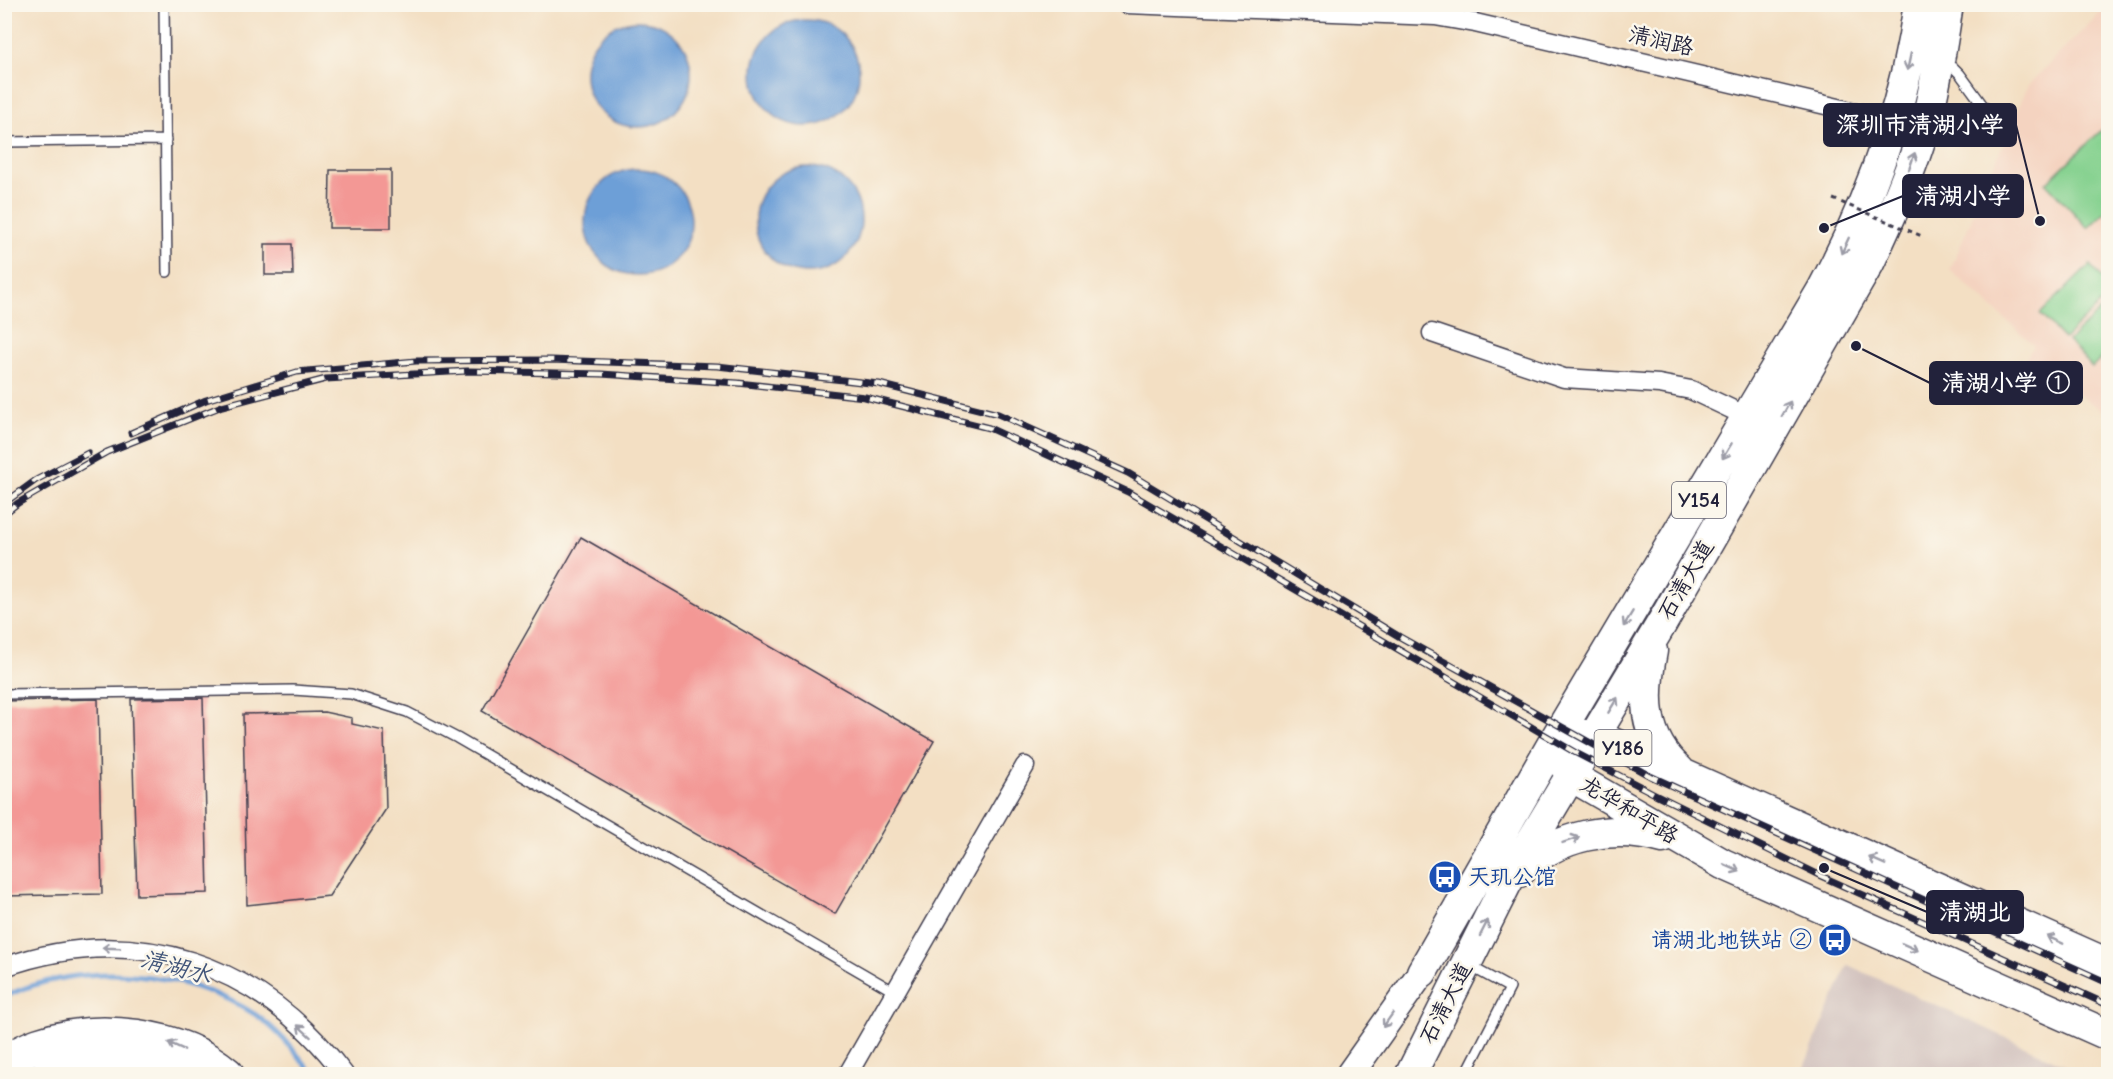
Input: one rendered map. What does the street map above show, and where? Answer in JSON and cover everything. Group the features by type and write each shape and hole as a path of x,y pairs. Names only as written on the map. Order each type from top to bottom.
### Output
{"highway":[{"path":"4,1062 37,1045 75,1037 126,1034 168,1042 215,1064 227,1074"},
{"path":"48,1074 59,1069 88,1064 131,1066 174,1074"}],"main road":[{"name":"石清大道","path":"1422,972 1556,738 1748,417 1842,254 1863,208 1894,121 1910,57 1919,4"},
{"name":"石清大道","path":"1411,1074 1506,884 1662,623 1869,263 1891,216 1927,117 1939,63 1948,5"},
{"path":"1662,623 1647,675 1646,703 1650,725 1658,745 1669,761 1687,776"},
{"name":"Y186","path":"1556,738 1568,735 1595,735 2109,964"},
{"name":"龙华和平路","path":"1556,738 1563,764 1571,776 1687,845 1734,869 2109,1035"},
{"path":"1506,884 1528,863 1557,845 1589,834 1618,831 1649,834 1687,845"},
{"name":"Y154","path":"1350,1074 1422,972"}],"street":[{"name":"清润路","path":"1127,4 1435,16 1475,22 1894,121"},
{"path":"1432,333 1564,378 1659,384 1691,390 1748,417"},
{"path":"848,1074 1025,766"},
{"path":"4,967 30,958 84,948 138,949 174,955 212,968 244,985 272,1004 326,1052 344,1074"}],"lane":[{"path":"164,4 167,272"},
{"path":"1939,63 1954,68 1960,74 2004,134"},
{"path":"4,142 165,140"},
{"path":"4,694 293,690 351,694 407,712 467,744 895,992"},
{"path":"1466,964 1509,988 1466,1074"}],"path":[{"path":"1833,199 1922,236"}],"shaded area":[{"path":"2108,5 2108,414 2025,360 2034,345 1950,270 2028,85"},
{"path":"1848,965 2085,1074 1801,1074"}],"green space":[{"path":"2108,124 2108,209 2088,228 2046,183"},
{"path":"2090,265 2108,285 2108,296 2064,339 2040,314"},
{"path":"2108,303 2108,351 2092,367 2068,341"}],"water":[{"path":"806,20 826,24 843,36 855,53 859,73 855,93 843,110 826,122 806,126 786,122 769,110 757,93 753,73 757,53 769,36 786,24"},
{"path":"638,21 658,25 675,37 687,54 691,74 687,94 675,111 658,123 638,127 618,123 601,111 589,94 585,74 589,54 601,37 618,25"},
{"path":"808,167 828,171 845,183 857,200 861,220 857,240 845,257 828,269 808,273 788,269 771,257 759,240 755,220 759,200 771,183 788,171"},
{"path":"638,169 658,173 675,185 687,202 691,222 687,242 675,259 658,271 638,275 618,271 601,259 589,242 585,222 589,202 601,185 618,173"}],"building":[{"path":"330,170 391,170 391,228 329,228"},
{"path":"265,244 292,244 293,275 265,275"},
{"path":"581,537 934,741 835,914 482,711"},
{"path":"203,698 208,893 137,895 131,699"},
{"path":"98,699 102,894 4,896 4,701"},
{"path":"324,712 352,718 352,724 384,731 386,809 329,896 247,905 243,714"}],"waterway":[{"name":"清湖水","path":"4,997 33,985 98,974 165,979 198,988 256,1015 294,1050 313,1074"}],"railway":[{"path":"131,433 206,400 297,372 416,361 551,360 717,366 879,384 998,414 1128,473 1400,637 1650,776 2108,983"},
{"path":"4,514 18,503 107,452 222,406 326,379 467,371 601,374 738,383 865,397 989,428 1128,492 1576,753 1821,876 2108,1005"},
{"path":"10,499 36,480 88,453"}],"place":[{"name":"深圳市清湖小学","path":"2040,221"},
{"name":"清湖小学","path":"1824,228"},
{"name":"清湖小学 ①","path":"1856,346"},
{"name":"清湖北","path":"1824,868"},
{"name":"天玑公馆","path":"1445,877"},
{"name":"请湖北地铁站 ②","path":"1835,940"}]}
